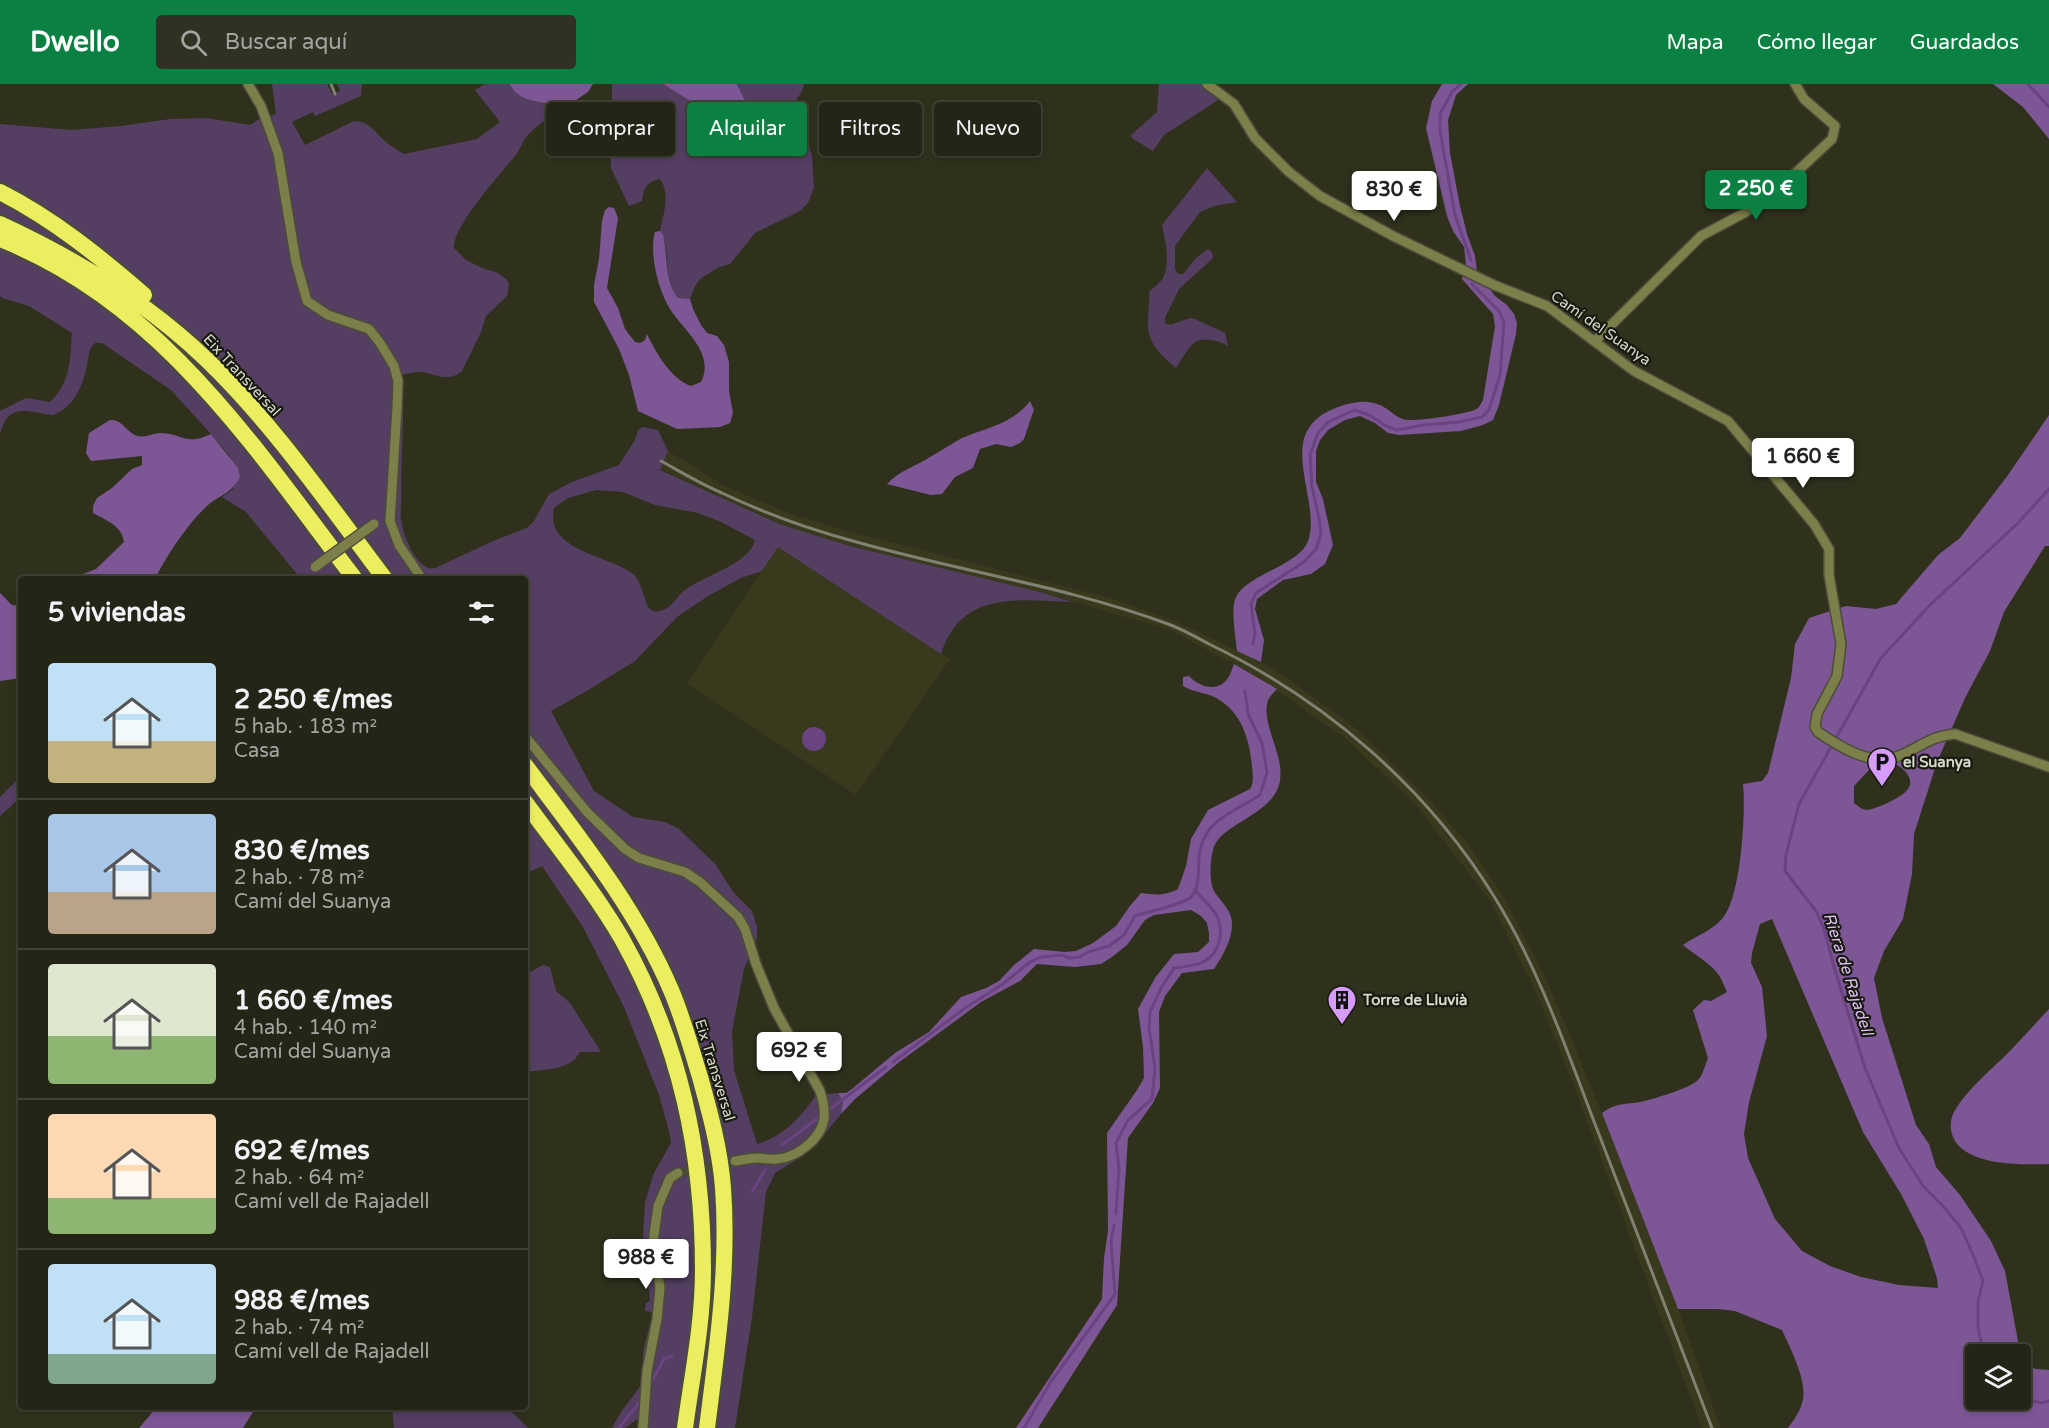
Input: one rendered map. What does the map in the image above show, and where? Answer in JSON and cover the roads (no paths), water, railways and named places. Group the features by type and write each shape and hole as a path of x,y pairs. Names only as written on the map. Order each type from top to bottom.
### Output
{"highway":[{"path":"0,192 25,205 89,248 181,326 207,360"},
{"name":"Eix Transversal","path":"0,224 86,268 126,294 207,360 237,390 302,469 383,576"},
{"path":"0,239 84,282 156,338 220,404 353,576"},
{"path":"0,249 26,256 84,282"},
{"name":"Eix Transversal","path":"528,769 598,863 644,937 671,990 714,1125 723,1188 724,1272 707,1428"},
{"path":"528,806 580,877 626,948 651,998 672,1051 693,1131 700,1192 703,1272 698,1336 685,1428"}],"street":[{"path":"248,84 261,106 278,153 296,262 307,301 328,315 369,329 381,343 394,366 398,381 390,518 399,545 420,576"},
{"name":"Camí del Suanya","path":"1207,84 1234,104 1255,138 1289,172 1320,196 1403,241 1494,285 1547,306 1634,371 1728,421 1814,524 1828,549 1829,575 1841,644 1837,676 1817,714 1818,731 1871,759 1882,760 1898,756 1938,735 1955,734 2049,766"},
{"path":"1595,341 1701,236 1746,212 1788,180 1832,139 1835,126 1804,99 1795,84"},
{"path":"306,572 374,524 382,519 390,518"},
{"path":"528,740 586,811 626,849 639,858 677,868 700,882 733,911 743,925 769,996 820,1092 824,1119 816,1136 793,1154 776,1160 756,1158 735,1161"},
{"path":"643,1428 647,1371 657,1319 660,1288 653,1242 656,1218 665,1187 670,1178 678,1173"}],"waterway":[{"path":"1461,84 1452,92 1440,114 1440,131 1455,215 1471,260"},
{"name":"Riera de Rajadell","path":"2028,84 2049,107"},
{"path":"1253,644 1255,634 1251,604 1256,593 1304,562 1316,549 1321,534 1312,487 1310,455 1318,433 1328,422 1355,410 1397,430 1459,422 1482,417 1489,410 1500,375 1504,322 1499,311 1472,284"},
{"name":"Riera de Rajadell","path":"1981,1344 1978,1326 1978,1301 1983,1281 1974,1257 1961,1228 1923,1186 1899,1148 1865,1068 1824,929 1816,911 1785,871 1786,855 1799,804 1881,658 1930,605 2018,523 2049,489"},
{"path":"893,1062 965,1008 1003,984 1030,962 1041,957 1062,955 1069,958 1079,957 1109,946 1124,935 1135,916 1174,905 1192,896 1197,883 1201,846 1206,835 1220,819 1260,795 1267,773 1262,743 1248,714 1245,691"},
{"path":"1116,1214 1119,1169 1116,1143 1128,1120 1152,1099 1155,1068 1149,1028 1150,1012 1161,988 1174,968 1203,962 1213,954 1219,942 1220,929 1217,916 1195,890"},
{"path":"782,1145 886,1067"},
{"path":"752,1192 765,1170"},
{"path":"1024,1428 1050,1383 1115,1294 1111,1241 1114,1225"},
{"path":"650,1385 664,1359 672,1356"},
{"path":"619,1428 642,1399"},
{"name":"Riera de Rajadell","path":"2031,1400 2041,1403 2049,1401"}],"tunnel":[{"path":"678,1173 735,1161"}],"railway":[{"path":"331,84 335,94"},
{"path":"661,461 706,486 770,514 820,531 892,552 1090,599 1173,626 1252,666 1333,720 1370,750 1438,819 1468,858 1495,898 1525,952 1562,1037 1712,1428"}],"place":[{"name":"el Suanya","path":"1882,788"},
{"name":"Torre de Lluvià","path":"1342,1026"}]}
